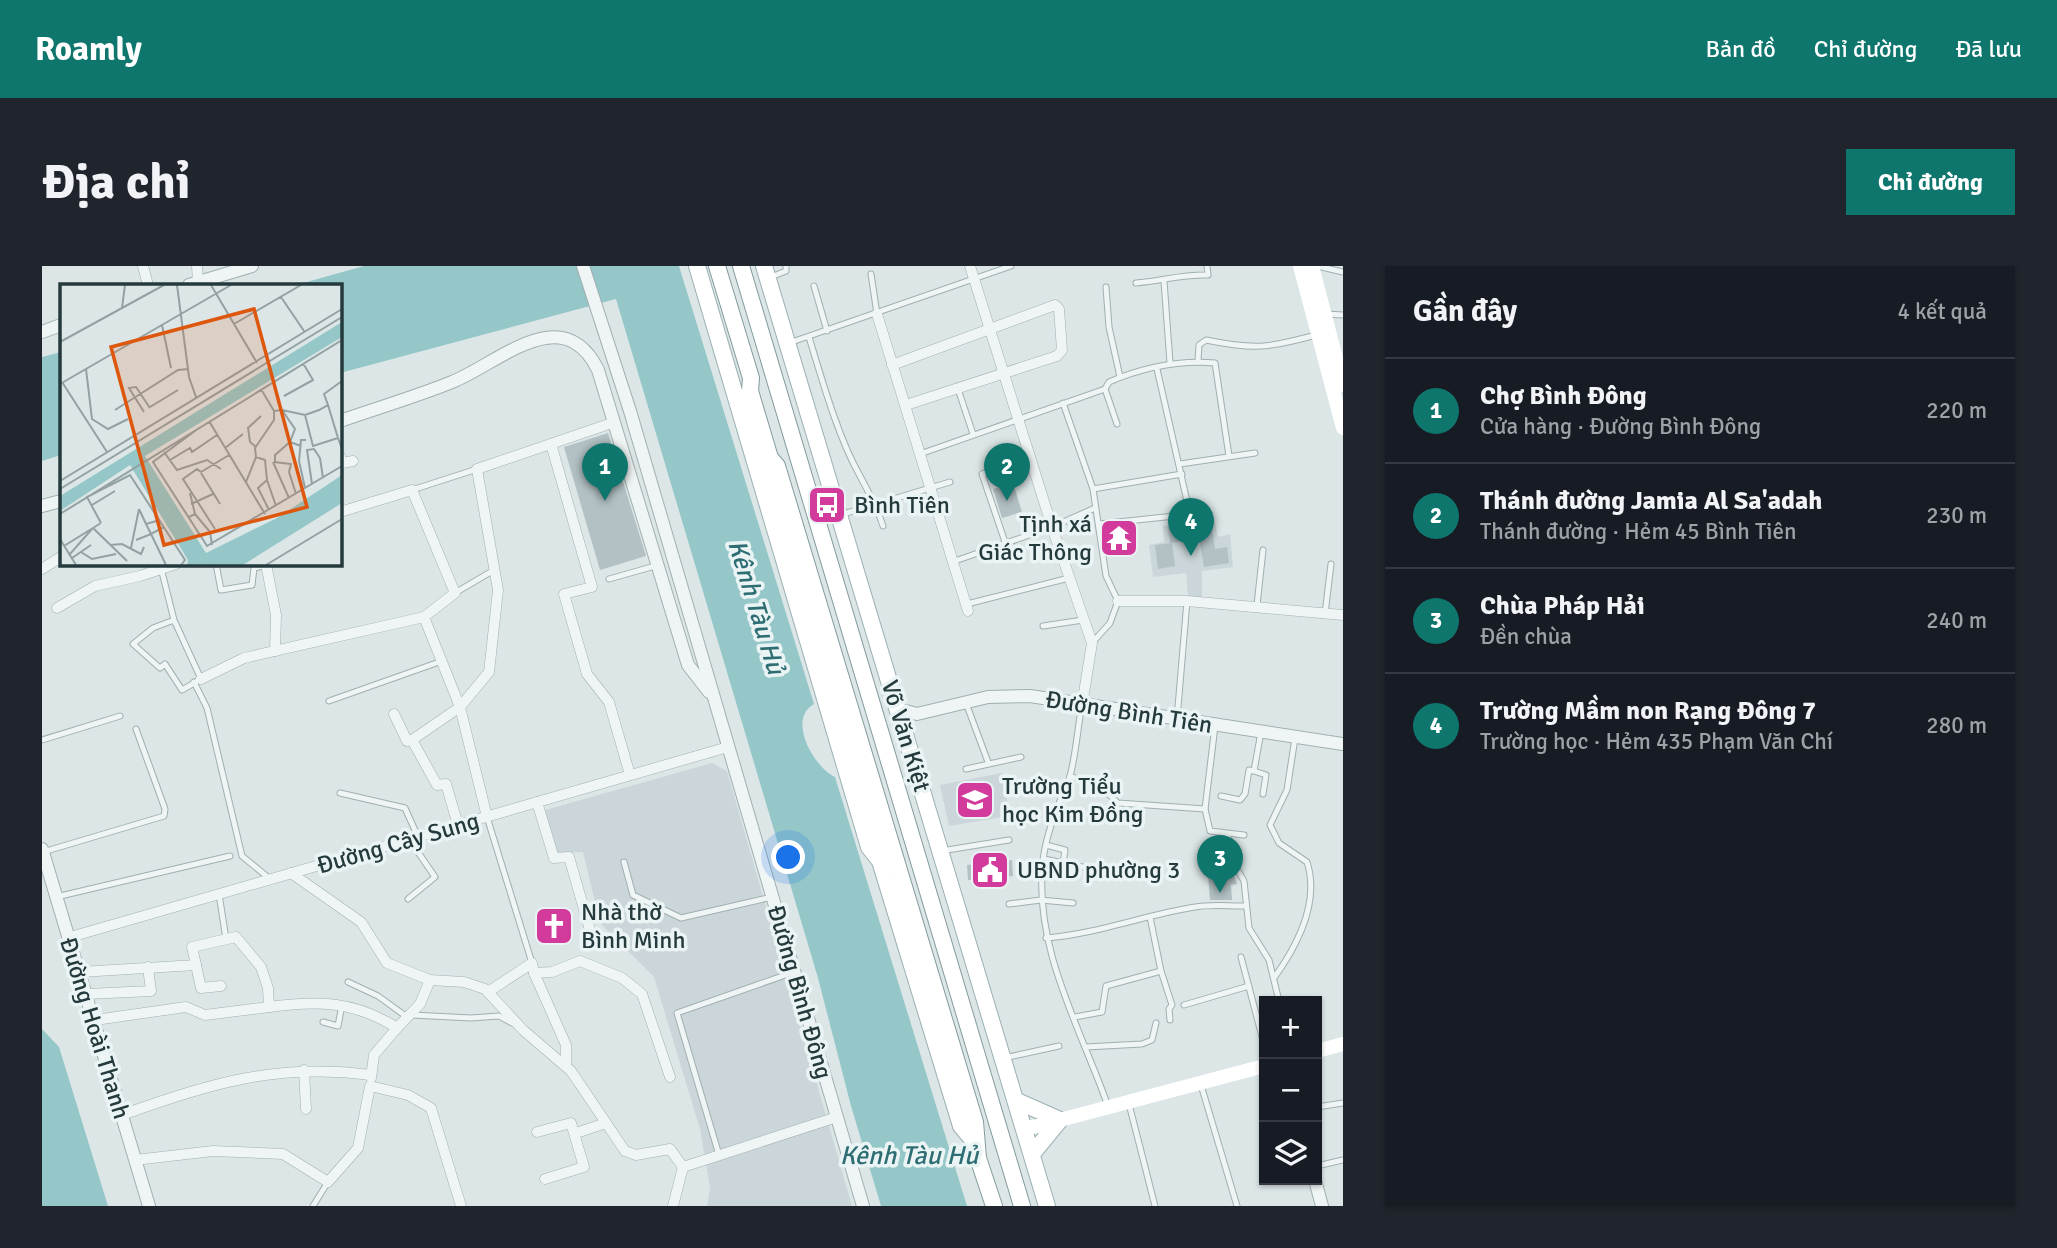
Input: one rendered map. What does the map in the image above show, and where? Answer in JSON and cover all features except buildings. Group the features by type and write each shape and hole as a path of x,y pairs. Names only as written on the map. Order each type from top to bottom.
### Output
{"main road":[{"name":"Võ Văn Kiệt","path":"697,266 869,847 880,862"},
{"name":"Võ Văn Kiệt","path":"707,266 741,380 750,391"},
{"name":"Võ Văn Kiệt","path":"717,266 751,378 750,391 770,458 769,468 880,843 880,862 961,1126 975,1144"},
{"name":"Võ Văn Kiệt","path":"741,266 1021,1206"},
{"path":"1300,266 1318,335 1339,386"},
{"path":"1315,266 1324,314 1340,358 1339,386 1343,428"},
{"name":"Võ Văn Kiệt","path":"766,272 1017,1101 1028,1128 1032,1154 1047,1206"},
{"name":"Võ Văn Kiệt","path":"770,458 777,466 975,1122 975,1144 994,1206"},
{"path":"1322,1050 1343,1044"},
{"path":"975,1144 1028,1128 1036,1122 1060,1119 1259,1067"},
{"path":"1017,1101 1060,1119"},
{"path":"1032,1154 1060,1119"}],"street":[{"path":"143,266 148,284"},
{"path":"197,266 194,284 252,266"},
{"name":"Đường Bình Đông","path":"583,266 630,411 863,1206"},
{"path":"970,266 1091,643 1082,705"},
{"path":"892,365 1055,305 1059,309 1062,350 1057,356 906,405"},
{"path":"877,314 955,561 967,608"},
{"path":"42,331 60,326"},
{"name":"Đường Bình Đông","path":"341,421 450,383 531,342 556,338 582,346 589,352 598,370 655,566 688,665 713,696"},
{"path":"394,714 407,741 412,740 460,708 489,673 498,590 477,468 612,423"},
{"path":"551,444 592,587 564,594 587,674 609,702 631,775"},
{"path":"341,460 342,463 353,461"},
{"path":"197,681 244,659 424,617 456,593 412,490 341,512"},
{"path":"42,506 60,501"},
{"path":"42,569 60,558"},
{"path":"57,608 95,586 172,565"},
{"path":"266,565 276,615 275,651"},
{"path":"1118,601 1257,605 1343,615"},
{"path":"424,617 460,708 487,817"},
{"name":"Đường Bình Tiên","path":"898,709 916,714 1007,695 1343,744"},
{"path":"906,733 916,714"},
{"path":"412,740 437,785 446,784 458,825"},
{"name":"Đường Cây Sung","path":"67,938 728,747"},
{"path":"537,802 554,858 569,857 593,937"},
{"name":"Đường Hoài Thanh","path":"42,850 149,1206"},
{"path":"291,873 361,922 377,943 387,963 430,980 464,982 488,992 523,1030 566,1066 625,1151 636,1155 670,1149 683,1167"},
{"path":"221,986 201,988 192,947 226,939 241,940 246,952 261,967 268,988 269,1007"},
{"path":"488,992 533,968 552,972 580,961 622,978 642,994 670,1077"},
{"path":"80,972 196,965"},
{"path":"87,994 151,991 148,967"},
{"path":"533,968 566,1045 566,1066"},
{"path":"135,1160 213,1151 283,1154 328,1182 358,1148 374,1055 397,1028 411,1017 430,980"},
{"path":"94,1020 186,1007 205,1016 287,1003 357,1007 397,1028"},
{"path":"122,1115 229,1079 304,1070 371,1075"},
{"path":"304,1070 306,1109"},
{"path":"370,1086 408,1096 431,1108 461,1206"},
{"path":"683,1167 837,1117"},
{"path":"537,1132 571,1123 584,1167 545,1179"},
{"path":"576,1133 606,1123"},
{"path":"673,1206 683,1167"},
{"path":"1316,1185 1322,1206"}],"lane":[{"path":"766,272 786,271 786,266"},
{"path":"788,343 1011,266"},
{"path":"1136,283 1164,281 1184,274 1208,275 1207,266"},
{"path":"1315,266 1343,272"},
{"path":"871,274 877,314"},
{"path":"1164,281 1170,363"},
{"path":"814,286 827,331"},
{"path":"1106,287 1109,327 1120,377"},
{"path":"1324,314 1343,315"},
{"path":"1198,361 1199,345 1206,340 1268,348 1318,335"},
{"path":"809,337 821,377 883,526"},
{"path":"920,454 1105,389 1109,382 1120,377 1157,369 1170,363 1198,361 1215,363 1229,456"},
{"path":"1098,524 1184,515 1189,510 1157,369"},
{"path":"958,389 973,434"},
{"path":"1105,389 1117,424"},
{"path":"1063,403 1093,489 1106,576 1118,601 1110,623 1091,643"},
{"path":"1180,464 1255,453"},
{"path":"412,490 477,468"},
{"path":"998,469 982,474 1005,542"},
{"path":"1093,489 1182,474"},
{"path":"840,515 950,482"},
{"path":"955,561 1052,527 1095,508"},
{"path":"1257,605 1263,550"},
{"path":"1325,614 1331,564"},
{"path":"216,565 221,590 252,585 254,568 263,565"},
{"path":"609,579 655,566"},
{"path":"162,568 173,620 207,708 242,856 270,879"},
{"path":"456,593 494,570"},
{"path":"967,608 1069,578"},
{"path":"1177,719 1187,601"},
{"path":"173,620 153,628 133,644 160,667 165,664 182,690 197,681"},
{"path":"1042,626 1083,620"},
{"path":"329,701 442,661"},
{"path":"966,703 988,762"},
{"path":"1082,705 1070,776 1055,806 1046,845 1041,900 1046,938 1108,1106"},
{"path":"42,740 120,716"},
{"path":"1216,726 1205,809 1210,831 1244,835"},
{"path":"42,850 164,816 165,809 136,729"},
{"path":"1254,771 1261,732"},
{"path":"1274,978 1289,957 1312,896 1307,862 1279,843 1270,825 1287,790 1295,738"},
{"path":"966,769 988,762 1021,757"},
{"path":"1221,796 1242,798 1249,770 1266,775 1262,794"},
{"path":"1070,776 1102,788 1118,803 1141,807 1205,809"},
{"path":"341,793 405,808 413,838 435,877 408,898"},
{"path":"487,817 533,968"},
{"path":"1227,834 1237,869 1244,881 1244,906 1249,928 1269,960 1278,996"},
{"path":"942,851 1009,840"},
{"path":"1046,845 1065,850 1063,863"},
{"path":"56,897 230,856"},
{"path":"1044,859 1091,869"},
{"path":"624,862 633,895 681,918 772,897"},
{"path":"219,894 226,939"},
{"path":"1009,904 1041,900 1073,903"},
{"path":"1046,938 1082,935 1197,906 1244,906"},
{"path":"1150,917 1161,971 1172,1005 1169,1009 1170,1020"},
{"path":"1241,957 1259,1026"},
{"path":"1075,1017 1102,1012 1106,986 1161,971"},
{"path":"719,1155 677,1013 794,972"},
{"path":"348,982 378,996 411,1017 499,1016 523,1030"},
{"path":"1184,1005 1248,986"},
{"path":"323,1022 338,1026 342,1005"},
{"path":"1086,1047 1142,1044 1152,1040 1156,1023"},
{"path":"1004,1058 1059,1046"},
{"path":"1200,1082 1237,1206"},
{"path":"1128,1101 1155,1206"},
{"path":"1322,1106 1343,1103"},
{"path":"1322,1166 1343,1160"},
{"path":"313,1206 328,1182"}],"shaded area":[{"path":"1214,518 1218,537 1230,534 1233,567 1202,571 1202,597 1188,597 1186,573 1153,577 1149,545 1164,542 1163,526"},
{"path":"712,763 727,771 852,1206 707,1206 710,1188 700,1129 654,977 600,923 583,852 556,853 545,810"},
{"name":"Trường Tiểu học Kim Đồng","path":"1002,773 1010,816 949,826 940,785"}],"water":[{"name":"Kênh Tàu Hủ","path":"364,266 679,266 814,704 806,711 803,721 806,743 819,764 835,777 967,1206 881,1206 851,1106 818,978 616,299 341,373 341,284 300,284"},
{"path":"60,352 60,455 42,461 42,357"},
{"path":"42,1029 59,1047 108,1206 42,1206"}],"place":[{"name":"Chợ Bình Đông","path":"605,501"},
{"name":"Thánh đường Jamia Al Sa'adah","path":"1007,501"},
{"name":"Bình Tiên","path":"827,505"},
{"name":"Tịnh xá Giác Thông","path":"1119,538"},
{"name":"Trường Mầm non Rạng Đông 7","path":"1191,556"},
{"name":"Trường Tiểu học Kim Đồng","path":"975,800"},
{"name":"UBND phường 3","path":"990,870"},
{"name":"Chùa Pháp Hải","path":"1220,893"},
{"name":"Nhà thờ Bình Minh","path":"554,926"}]}
